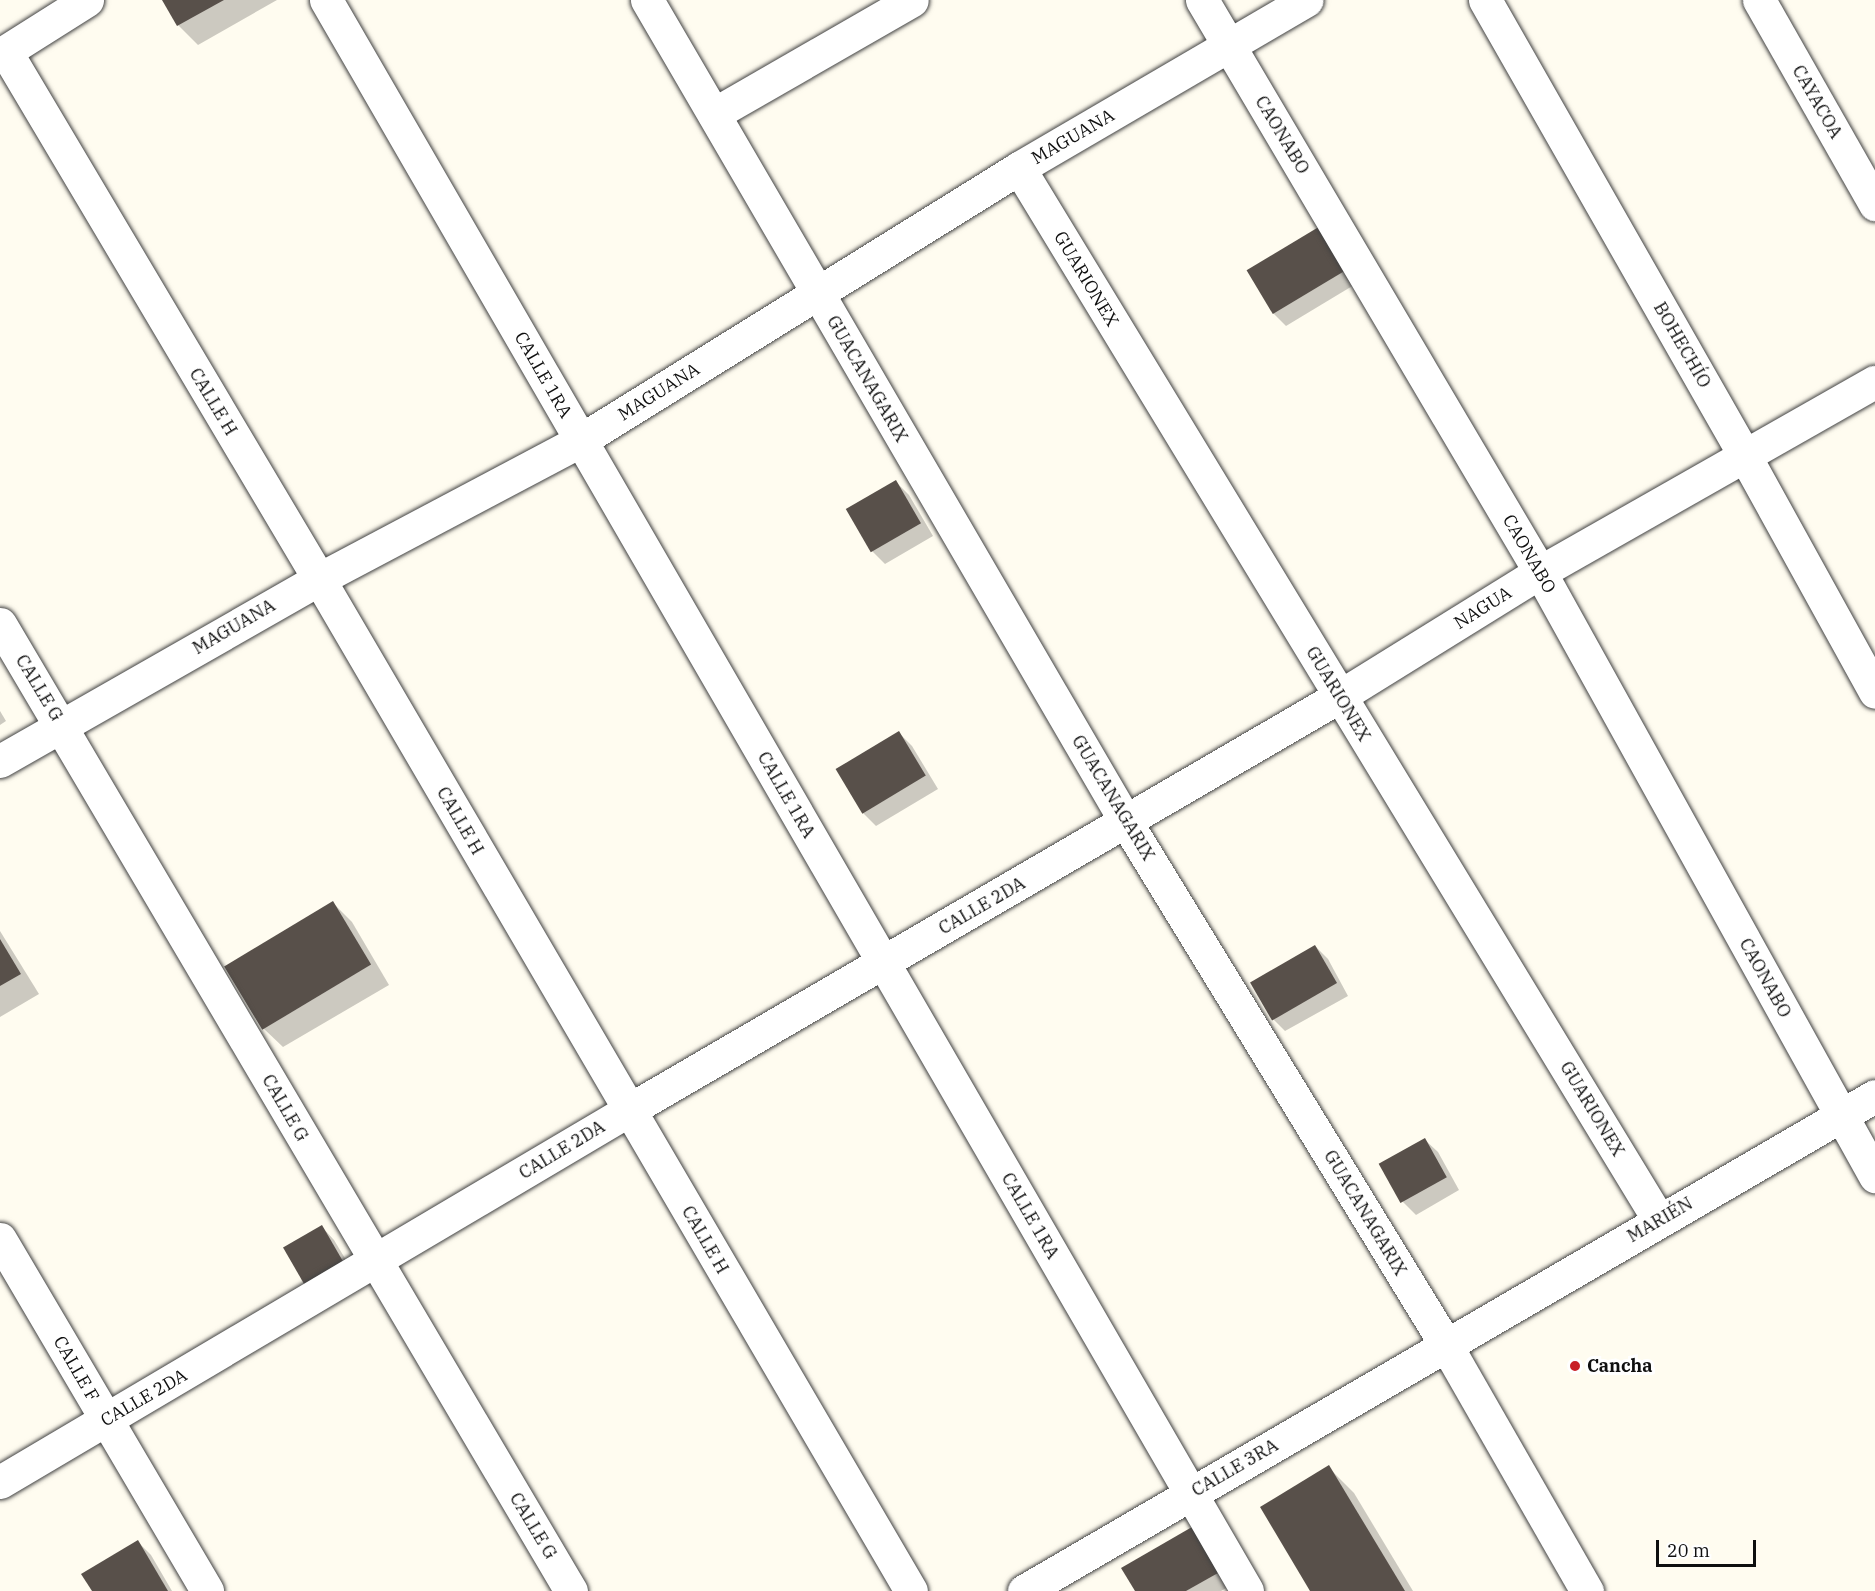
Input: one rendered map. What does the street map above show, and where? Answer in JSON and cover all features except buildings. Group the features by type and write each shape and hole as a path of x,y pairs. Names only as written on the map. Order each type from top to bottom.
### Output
{"street":[{"path":"3,53 87,0"},
{"name":"CALLE 1RA","path":"326,0 1247,1591"},
{"name":"GUACANAGARIX","path":"647,0 1126,822 1446,1345 1587,1591"},
{"path":"714,114 912,0"},
{"name":"CAONABO","path":"1202,0 1540,572 1875,1176"},
{"name":"MAGUANA","path":"0,761 319,579 581,440 1019,168 1306,0"},
{"name":"BOHECHÍO","path":"1485,0 1746,458 1875,692"},
{"name":"CAYACOA","path":"1759,0 1875,204"},
{"name":"CALLE H","path":"3,53 319,579 911,1591"},
{"name":"GUARIONEX","path":"1019,168 1659,1220"},
{"name":"NAGUA","path":"1126,822 1340,696 1540,572 1746,458 1875,382"},
{"name":"CALLE G","path":"0,624 62,725 375,1262 571,1591"},
{"name":"CALLE 2DA","path":"0,1482 629,1110 1126,822"},
{"name":"MARIÉN","path":"1446,1345 1875,1096"},
{"name":"CALLE F","path":"0,1239 207,1591"},
{"name":"CALLE 3RA","path":"1024,1591 1446,1345"}],"place":[{"name":"Cancha","path":"1575,1366"}]}
